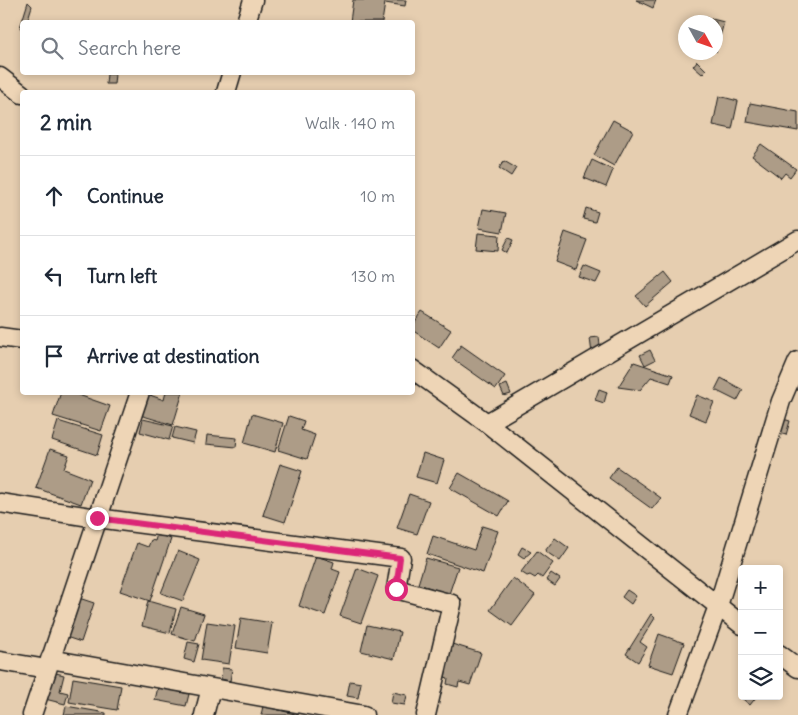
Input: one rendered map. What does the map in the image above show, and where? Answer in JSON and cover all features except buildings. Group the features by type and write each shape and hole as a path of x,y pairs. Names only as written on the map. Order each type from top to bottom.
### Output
{"street":[{"path":"247,20 253,0"},
{"path":"227,90 231,75"},
{"path":"0,77 20,92"},
{"path":"488,423 798,240"},
{"path":"0,337 20,340"},
{"path":"678,715 718,606 781,401 798,360"},
{"path":"417,374 488,423 738,622"},
{"path":"32,715 139,395"},
{"path":"0,503 97,518 400,558 396,589 452,604 426,715"},
{"path":"780,655 798,668"},
{"path":"0,661 48,664 211,688 337,713 364,715"},
{"path":"204,715 211,688"}],"route":[{"path":"97,518 400,558 396,589"}]}
